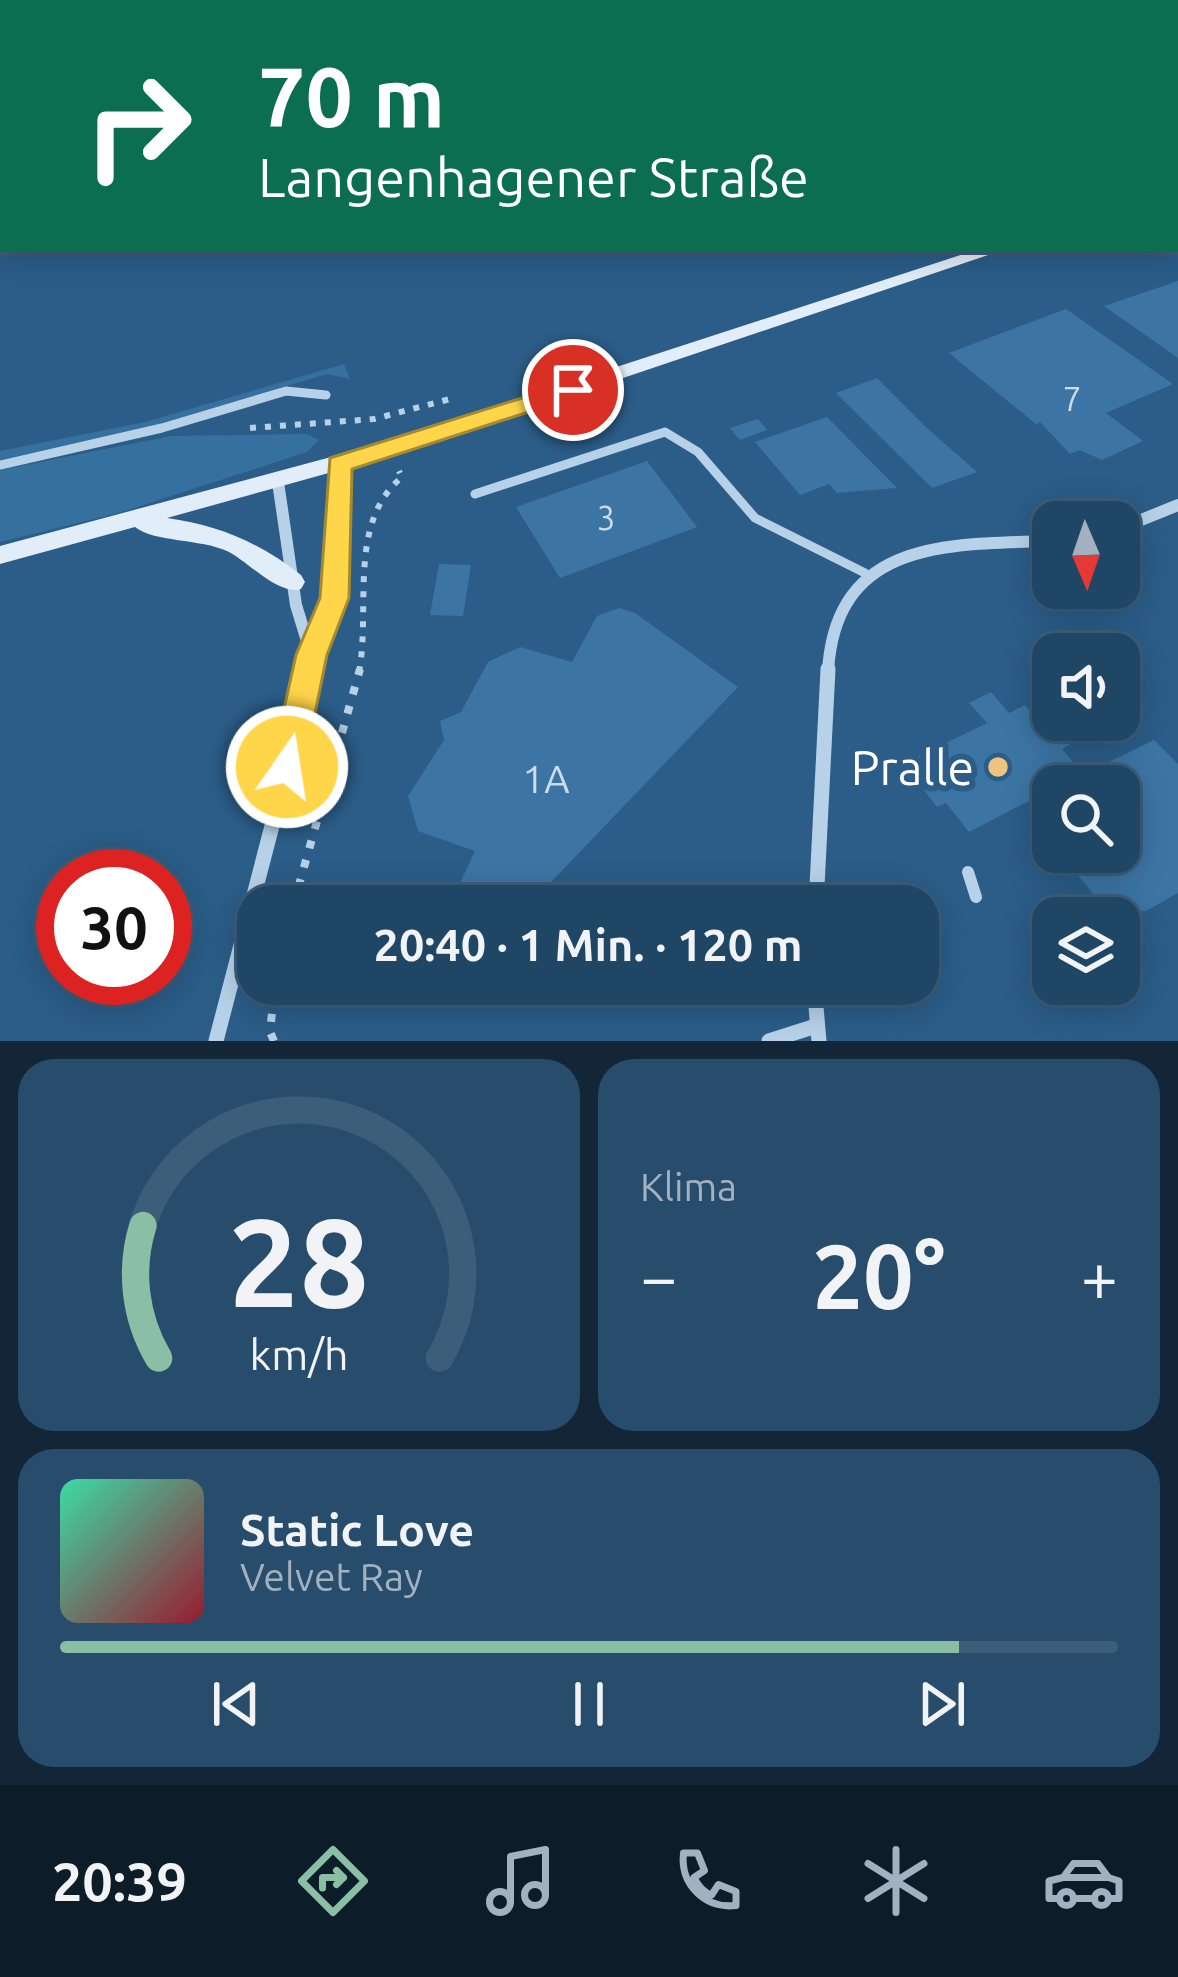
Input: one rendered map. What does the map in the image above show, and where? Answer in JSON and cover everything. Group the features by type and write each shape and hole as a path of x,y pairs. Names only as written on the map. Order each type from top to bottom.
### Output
{"main road":[{"path":"0,555 339,464 988,252"},
{"path":"125,524 216,533 260,555 292,582"}],"street":[{"path":"216,1041 297,730 311,655 334,598 339,464"},
{"path":"278,482 292,582 311,655"},
{"path":"1140,520 1178,505"},
{"path":"817,885 829,653 836,619 865,573 929,549 1032,542"},
{"path":"769,1041 817,1034"}],"lane":[{"path":"0,465 163,428 286,391 326,394"},
{"path":"475,494 664,432 682,435 745,510 774,531 865,573"},
{"path":"968,872 976,897"}],"path":[{"path":"245,428 374,419"},
{"path":"299,885 358,690 369,520 382,492 402,477"},
{"path":"273,1005 270,1032 274,1041"}],"shaded area":[{"path":"344,364 350,379 327,374 151,427 0,460 0,451 145,422"},
{"path":"307,434 319,440 307,452 119,513 0,542 0,470 171,436"}],"building":[{"path":"1178,281 1178,358 1104,306"},
{"path":"1066,309 1173,384 1106,413 1143,441 1102,460 1080,450 1070,454 1040,422 1037,425 949,353"},
{"path":"877,378 977,472 932,488 836,393"},
{"path":"827,417 897,488 837,493 829,484 800,495 755,442"},
{"path":"758,419 767,430 740,440 730,428"},
{"path":"647,461 697,527 560,578 516,507"},
{"path":"439,564 471,565 463,616 430,615"},
{"path":"619,608 635,613 738,687 548,885 459,885 475,851 418,831 408,796 444,740 440,721 461,712 488,662 520,647 572,662 597,616"},
{"name":"Pralle","path":"991,692 1009,713 1025,705 1032,713 1032,741 1068,741 1071,744 1062,749 1075,765 1032,765 1032,799 969,832 946,803 937,807 924,790 933,786 913,759 987,723 969,703"},
{"name":"Pralle","path":"1154,740 1178,764 1178,893 1146,911 1140,911 1140,897 1096,897 1076,873 1140,873 1140,765 1103,765"}],"place":[{"name":"Pralle","path":"998,767"}],"route":[{"path":"287,767 311,655 334,598 339,464 573,390"}]}
